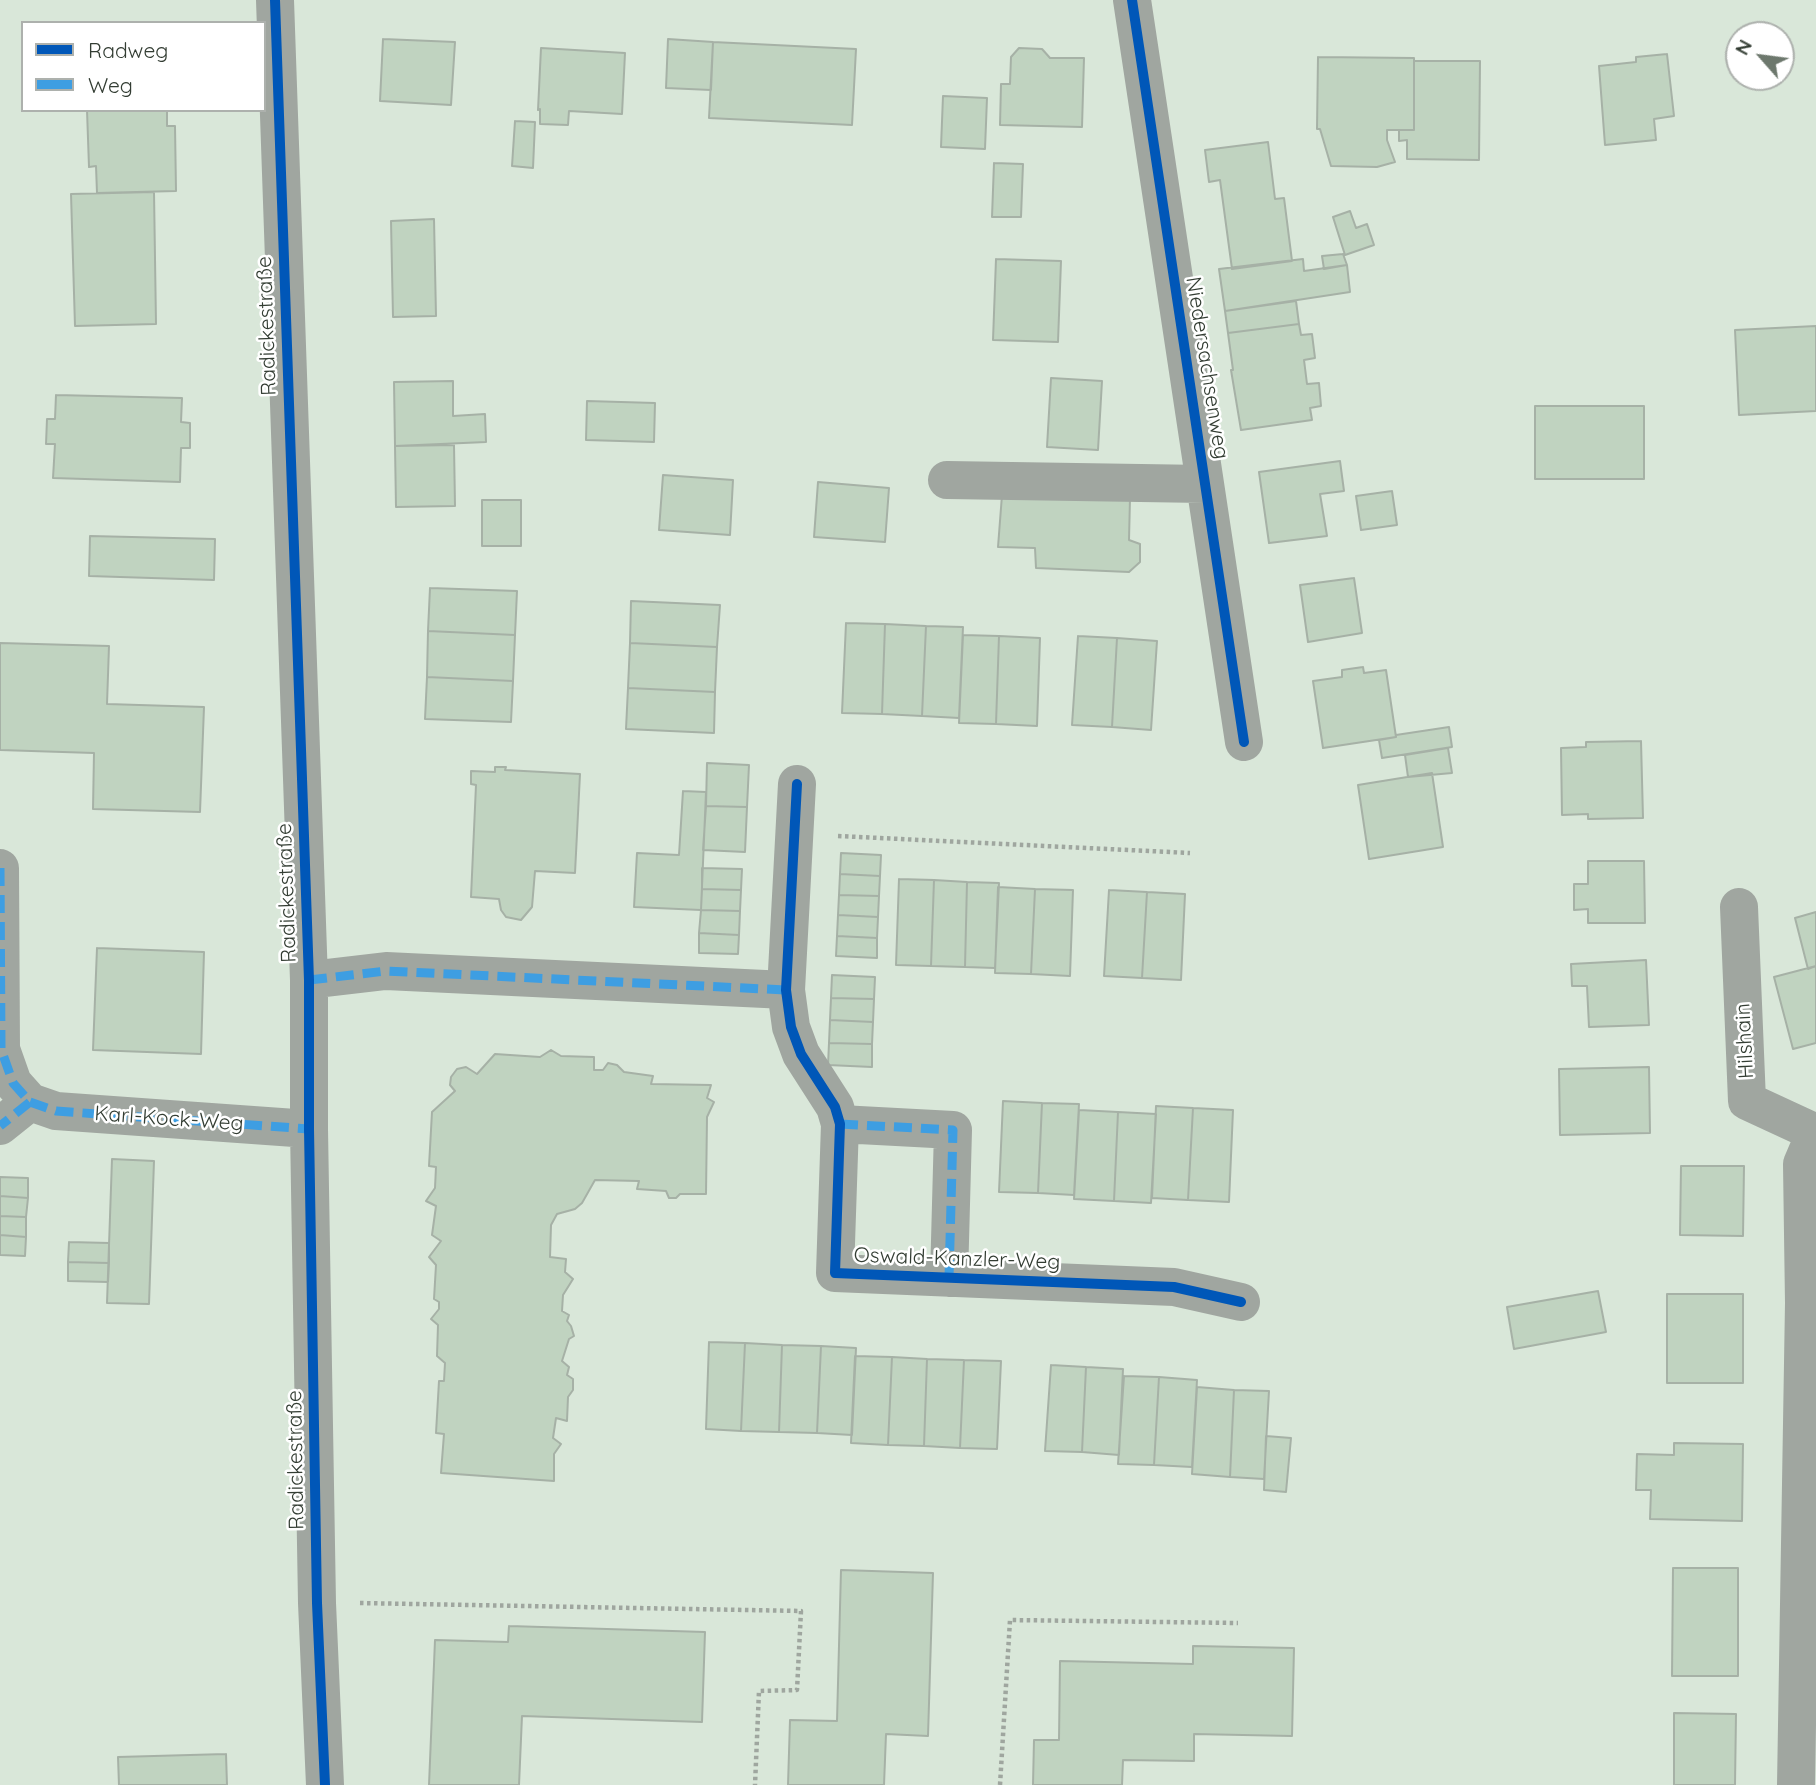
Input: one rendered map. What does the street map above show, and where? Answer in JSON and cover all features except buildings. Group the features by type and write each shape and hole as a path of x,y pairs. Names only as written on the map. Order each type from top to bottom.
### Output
{"street":[{"name":"Radickestraße","path":"275,0 309,980 317,1602 325,1785"},
{"name":"Niedersachsenweg","path":"1132,0 1244,742"},
{"path":"947,480 1205,484"},
{"name":"Oswald-Kanzler-Weg","path":"797,784 786,990 791,1027 801,1054 835,1107 840,1124 835,1273 1174,1287 1241,1302"},
{"path":"0,868 1,1049 13,1083 30,1102 0,1126"},
{"name":"Hilshain","path":"1739,907 1747,1101 1815,1131 1802,1164 1804,1303 1796,1785"},
{"path":"309,980 386,971 786,990"},
{"name":"Karl-Kock-Weg","path":"30,1102 56,1111 309,1129"},
{"name":"Oswald-Kanzler-Weg","path":"840,1124 953,1130 948,1278"}],"path":[{"path":"794,834 1190,853"},
{"path":"317,1602 802,1611 797,1690 759,1690 755,1785"},
{"path":"1000,1785 1010,1620 1238,1623"}],"marked path":[{"path":"0,868 1,1049 13,1083 30,1102 0,1126"},
{"path":"309,980 386,971 786,990"},
{"path":"30,1102 56,1111 309,1129"},
{"path":"840,1124 953,1130 949,1278"}],"cycle path":[{"path":"275,0 309,980 317,1603 325,1785"},
{"path":"1132,0 1244,742"},
{"path":"797,784 786,990 791,1027 801,1054 835,1107 840,1124 835,1273 1174,1287 1241,1302"}]}
